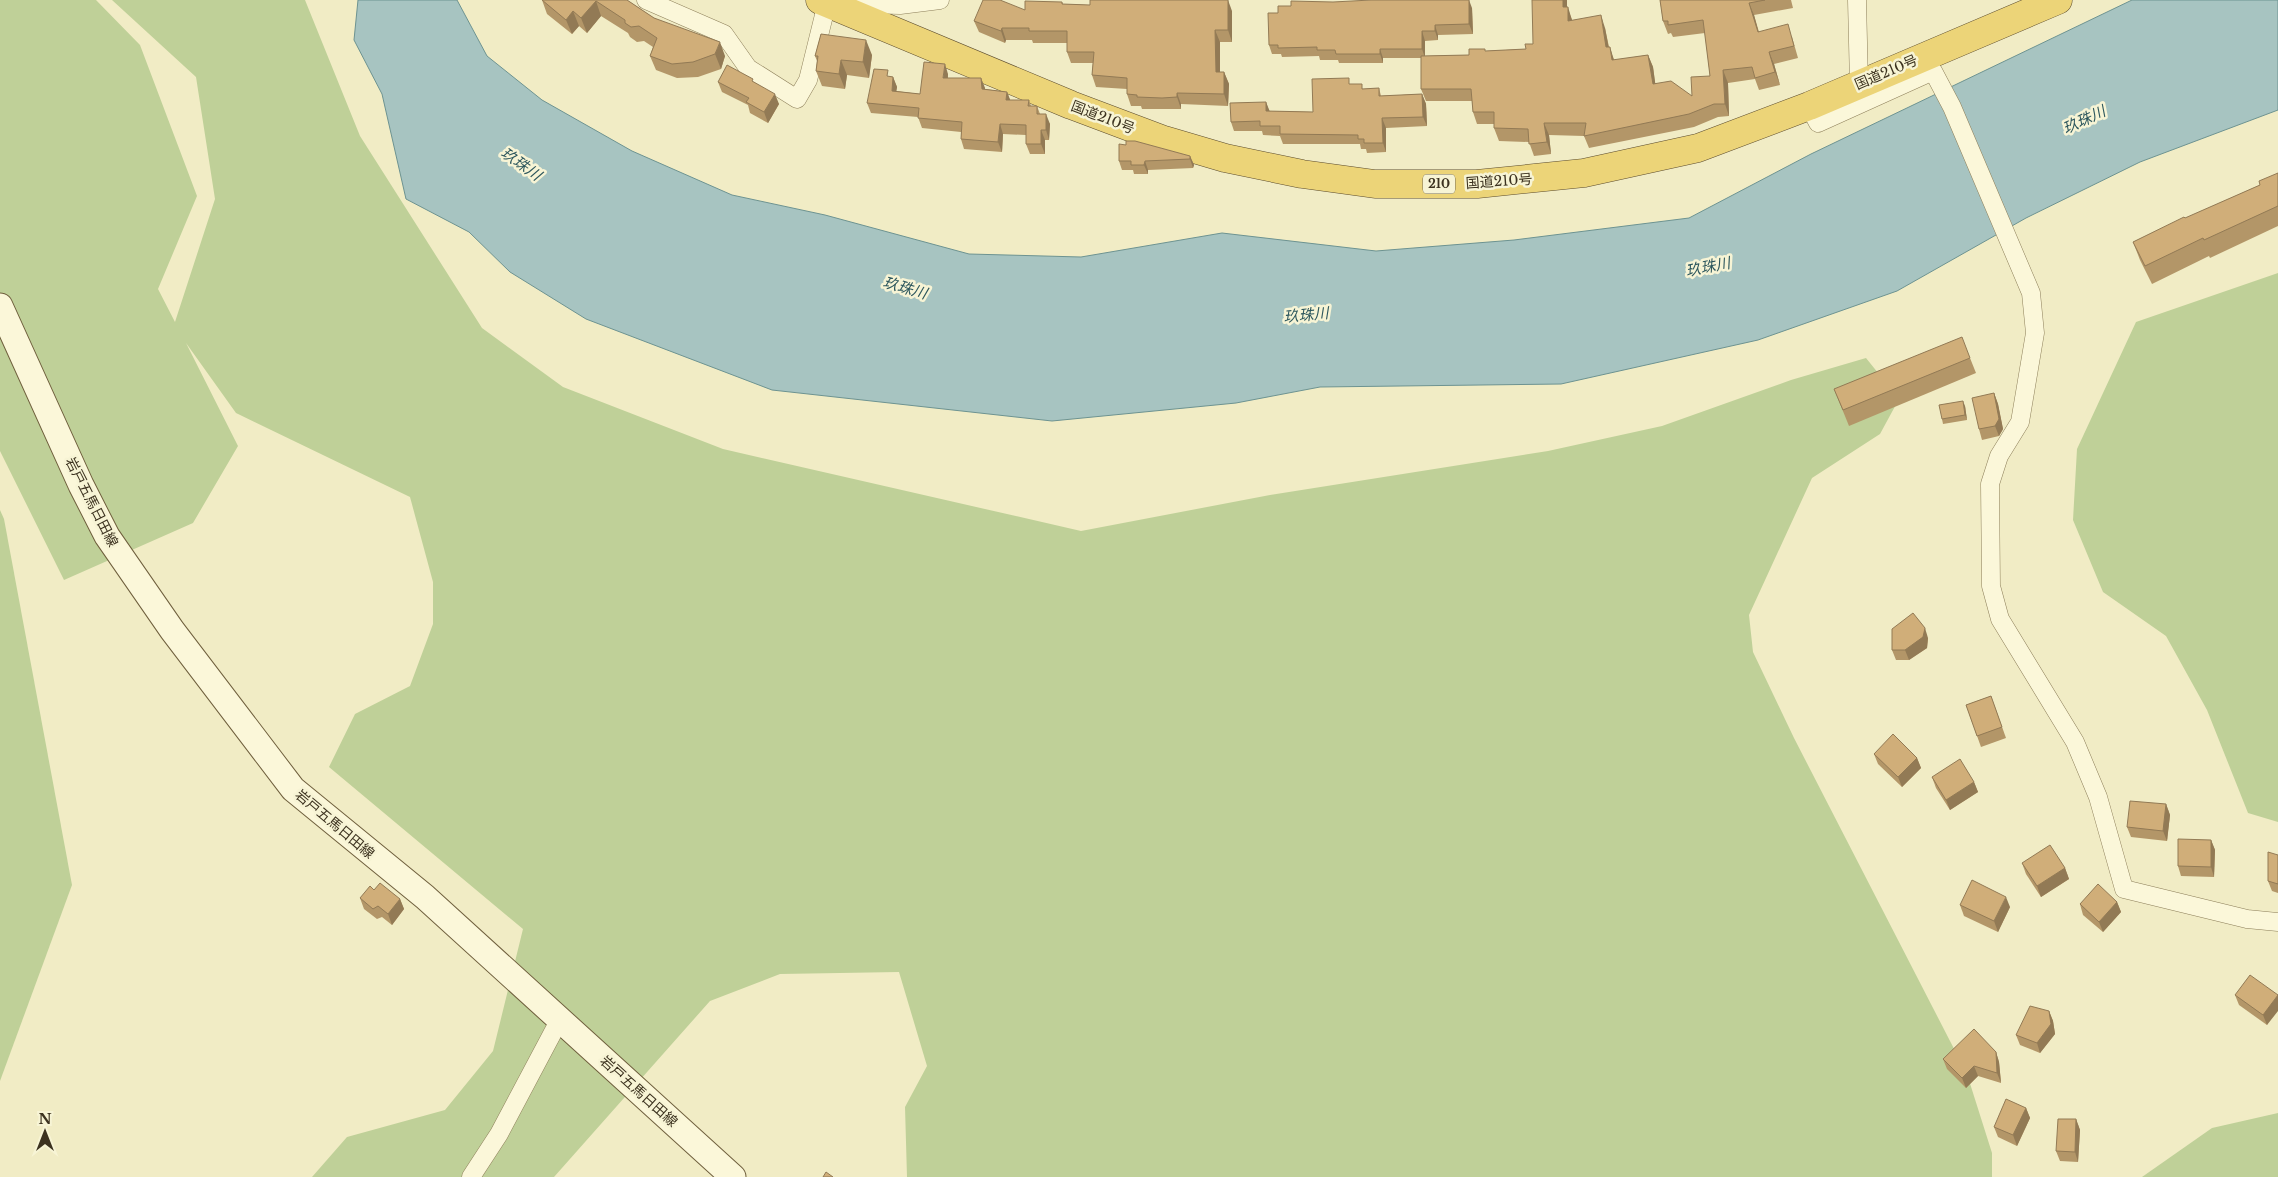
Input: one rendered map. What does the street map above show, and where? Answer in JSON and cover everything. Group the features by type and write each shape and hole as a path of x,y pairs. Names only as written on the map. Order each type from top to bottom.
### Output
{"highway":[{"name":"国道210号","path":"823,2 1071,105 1164,140 1225,158 1302,174 1375,184 1477,184 1584,174 1698,148 1809,106 2058,0"}],"main road":[{"name":"岩戸五馬日田線","path":"0,306 77,476 107,536 172,630 293,789 425,897 734,1177"}],"street":[{"path":"646,0 724,34 748,68 797,99 808,80 823,2 900,5 940,0"},
{"path":"1857,0 1859,84"},
{"path":"1809,106 1818,123 1933,71 1952,107 2031,294 2035,333 2020,422 1999,456 1990,484 1991,586 2000,619 2075,742 2098,797 2124,889 2247,919 2278,922"},
{"path":"471,1177 500,1134 560,1019"}],"green space":[{"path":"0,0 96,0 140,45 197,196 158,289 175,322 215,199 196,77 112,0 305,0 360,136 482,328 563,387 723,449 1081,531 1270,495 1548,451 1662,426 1791,380 1866,358 1899,399 1880,434 1812,478 1749,615 1753,652 1794,738 1967,1074 1992,1153 1992,1177 907,1177 905,1107 927,1066 899,972 780,974 710,1001 554,1177 312,1177 347,1137 445,1110 493,1051 523,929 329,767 355,714 410,686 433,624 433,582 410,497 236,413 186,343 238,446 193,523 64,580 0,451"},
{"path":"2278,273 2278,822 2248,813 2207,710 2166,636 2103,592 2073,520 2077,449 2136,322"},
{"path":"0,510 4,519 72,885 0,1081"},
{"path":"2278,1113 2278,1177 2142,1177 2212,1128"}],"water":[{"name":"玖珠川","path":"358,0 457,0 487,56 542,100 632,151 732,195 825,215 969,254 1081,257 1222,233 1376,251 1514,240 1689,218 1811,154 2132,0 2278,0 2278,110 2140,162 2026,218 1897,291 1758,340 1561,384 1320,387 1236,403 1052,421 772,390 586,319 510,272 469,232 406,199 382,94 354,40"}],"building":[{"path":"542,0 627,0 654,18 720,42 715,54 693,62 672,64 650,56 657,38 639,26 631,27 625,23 625,20 596,1 581,18 573,11 566,20"},
{"path":"983,0 1000,0 1025,10 1025,1 1090,5 1090,0 1228,0 1228,30 1215,30 1216,72 1224,72 1224,94 1177,93 1177,97 1162,98 1137,97 1137,95 1127,94 1127,78 1092,75 1094,52 1067,52 1067,31 1029,31 1029,28 1002,28 1001,31 974,21"},
{"path":"1469,0 1469,24 1435,25 1435,31 1422,31 1422,49 1380,49 1380,54 1336,54 1335,50 1317,50 1317,47 1278,48 1278,45 1269,45 1268,13 1278,13 1278,6 1291,6 1291,1 1333,2"},
{"path":"1532,0 1563,0 1563,7 1568,7 1568,21 1601,15 1606,47 1610,47 1612,60 1648,55 1653,84 1671,81 1692,96 1691,77 1710,76 1703,20 1668,25 1668,21 1663,21 1660,0 1765,0 1749,3 1758,32 1788,24 1794,46 1769,52 1775,72 1755,78 1752,67 1723,70 1725,104 1714,104 1689,114 1584,136 1586,123 1544,123 1547,142 1529,144 1528,129 1494,128 1494,112 1473,112 1471,89 1421,89 1421,56 1469,55 1469,49 1485,49 1485,51 1526,49 1525,44 1533,44"},
{"path":"821,34 866,40 863,62 841,60 839,74 816,71 818,56 815,56"},
{"path":"924,62 945,64 943,78 981,78 982,89 1007,92 1006,100 1029,100 1028,106 1037,106 1037,114 1046,114 1046,130 1041,130 1041,144 1026,144 1026,125 1000,124 998,142 961,139 962,122 918,118 919,108 867,103 874,69 888,70 887,76 893,77 892,91 920,94"},
{"path":"727,65 775,94 764,112 746,102 749,98 718,82"},
{"path":"1349,78 1349,84 1362,84 1362,89 1379,88 1379,96 1422,94 1423,117 1382,118 1383,143 1364,143 1364,139 1358,139 1358,135 1280,134 1280,126 1260,126 1260,121 1231,122 1230,103 1266,102 1266,111 1313,112 1312,79"},
{"path":"1126,141 1135,141 1190,156 1190,159 1145,161 1144,165 1131,165 1131,161 1119,161 1119,144 1126,145"},
{"path":"2278,173 2278,206 2204,240 2203,238 2145,266 2133,242 2184,217 2260,185 2259,181"},
{"path":"1962,337 1970,358 1843,410 1834,389"},
{"path":"1994,393 1999,419 1995,426 1979,429 1972,398"},
{"path":"1963,401 1965,415 1942,419 1939,405"},
{"path":"1913,613 1925,628 1923,637 1905,650 1892,650 1892,629"},
{"path":"1991,696 2002,727 1977,736 1966,705"},
{"path":"1893,734 1917,758 1898,777 1874,754"},
{"path":"1960,759 1974,782 1946,800 1932,777"},
{"path":"2130,801 2166,804 2163,831 2127,827"},
{"path":"2178,839 2211,840 2211,867 2178,866"},
{"path":"2050,845 2065,868 2037,886 2022,863"},
{"path":"2268,852 2278,855 2278,884 2268,881"},
{"path":"1972,880 2006,897 1994,921 1960,905"},
{"path":"380,883 400,899 388,914 378,906 373,909 360,898 370,886 374,890"},
{"path":"2098,884 2117,902 2099,922 2080,904"},
{"path":"2250,975 2278,995 2263,1015 2235,995"},
{"path":"2030,1006 2049,1011 2051,1024 2037,1043 2016,1035"},
{"path":"1974,1029 1996,1052 1997,1073 1974,1066 1962,1078 1943,1059"},
{"path":"2006,1099 2026,1108 2013,1135 1994,1127"},
{"path":"2058,1119 2076,1119 2075,1152 2056,1151"},
{"path":"826,1172 833,1177 823,1177"}]}
